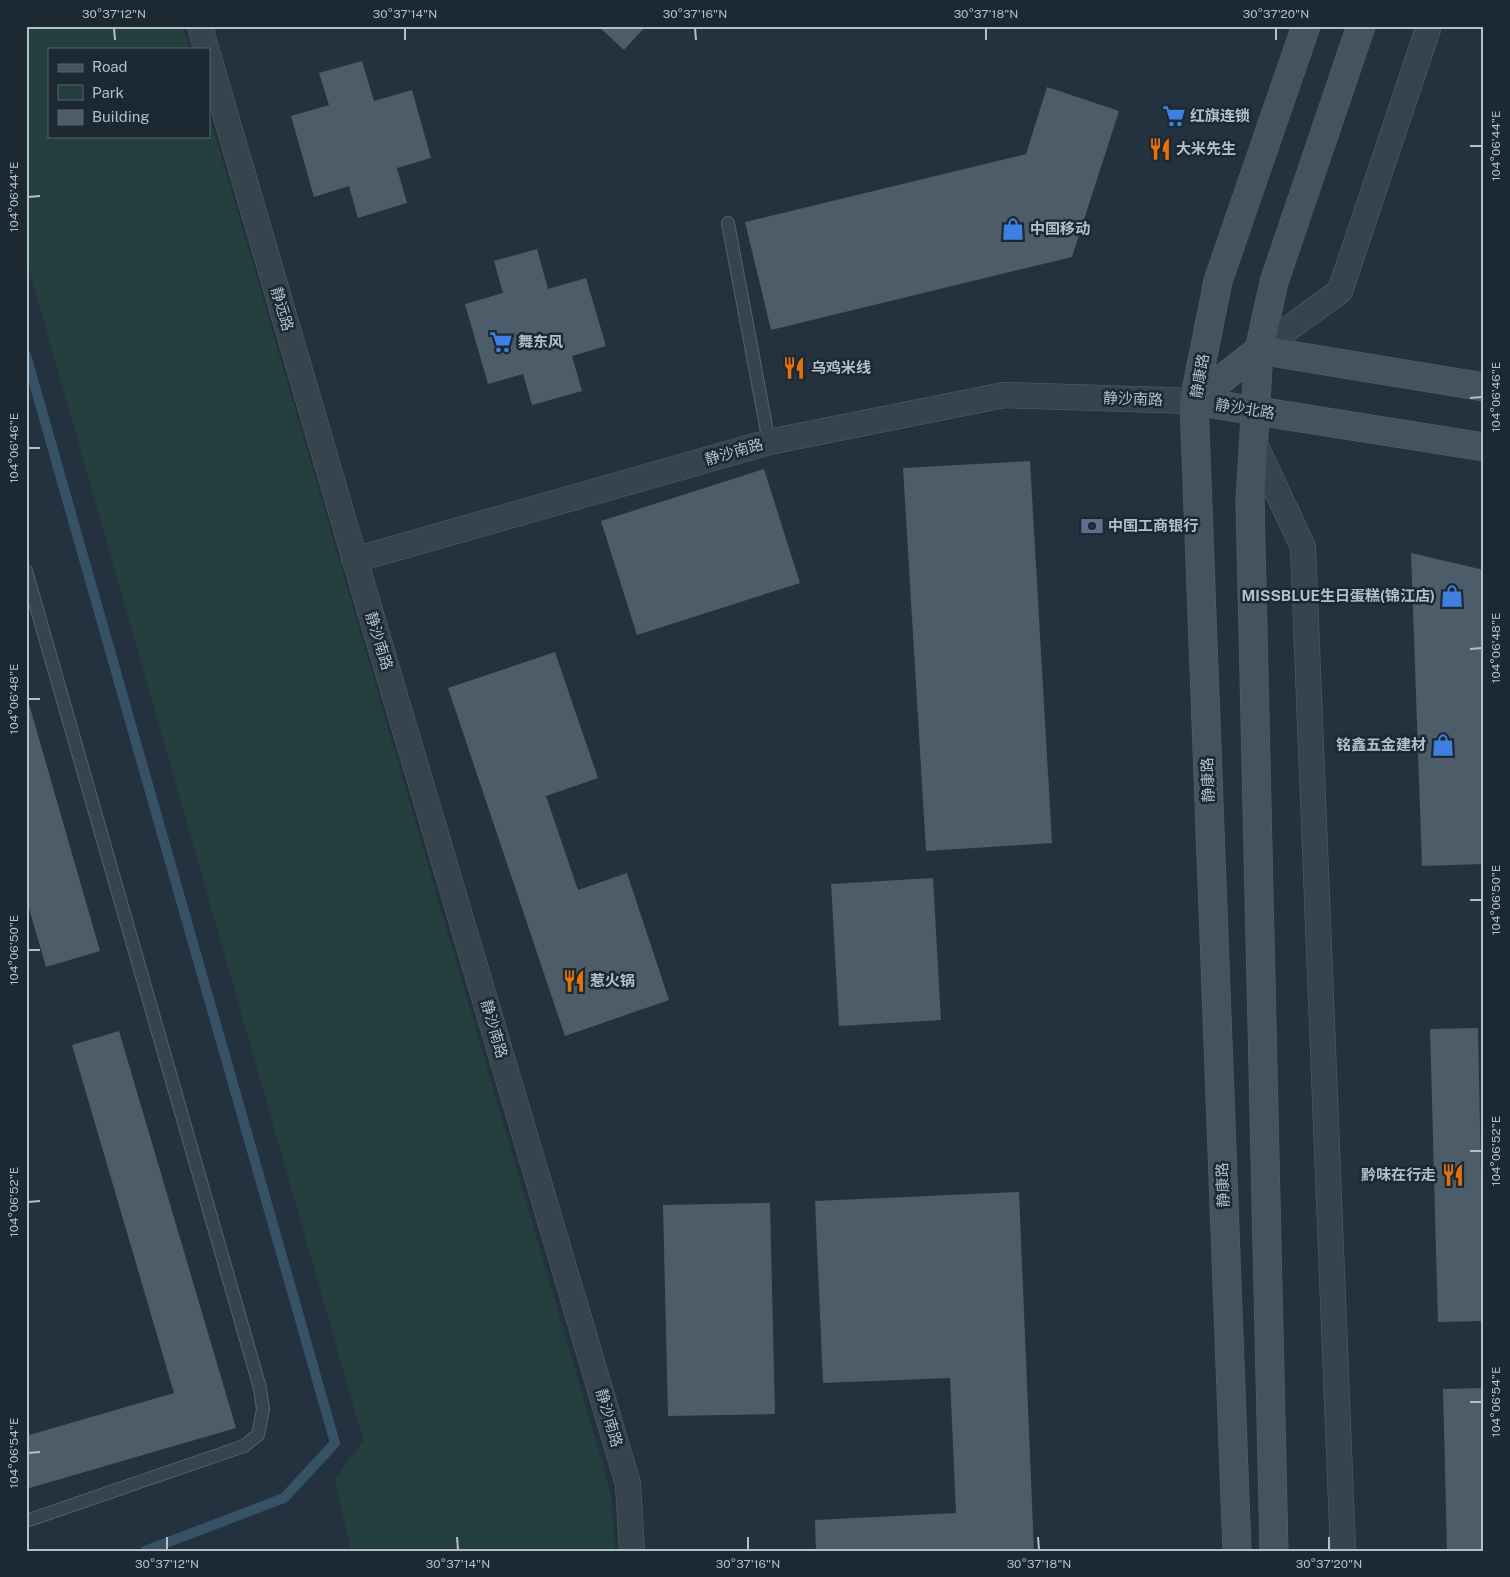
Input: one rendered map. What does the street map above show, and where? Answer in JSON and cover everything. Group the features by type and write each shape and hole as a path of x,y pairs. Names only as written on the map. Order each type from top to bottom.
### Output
{"main road":[{"name":"静康路","path":"1236,1551 1194,401 1218,281 1306,26"},
{"path":"1274,1551 1250,500 1254,411 1259,350 1274,282 1360,26"},
{"name":"静沙北路","path":"1194,401 1259,350"},
{"path":"1259,350 1484,387"},
{"name":"静沙北路","path":"1194,401 1484,448"}],"street":[{"path":"200,26 206,48"},
{"path":"1259,350 1340,292 1429,26"},
{"name":"静远路","path":"210,61 354,560"},
{"name":"静沙南路","path":"632,1551 628,1484 354,560 769,442 1004,394 1194,401"},
{"path":"1253,440 1303,547 1343,1551"}],"lane":[{"path":"728,223 769,442"},
{"path":"26,572 260,1388 263,1409 258,1435 244,1446 26,1521"}],"green space":[{"path":"26,26 183,26 190,48 48,48 48,138 210,138 210,117 611,1493 615,1551 351,1551 335,1480 363,1440 26,259"}],"building":[{"path":"598,26 646,26 624,50"},
{"path":"362,61 374,101 412,90 431,158 397,168 407,203 358,218 349,186 314,197 291,116 329,105 319,73"},
{"path":"1047,87 1119,111 1072,257 771,330 745,222 1026,154"},
{"path":"537,249 548,289 586,278 606,346 572,356 582,391 532,405 523,374 488,384 465,304 503,293 494,261"},
{"path":"1030,461 1052,843 926,851 903,468"},
{"path":"764,469 800,583 637,635 601,521"},
{"path":"1411,553 1484,570 1484,864 1422,866"},
{"path":"555,652 598,778 546,796 578,890 627,873 669,1000 565,1036 448,688"},
{"path":"27,697 100,951 46,967 26,898"},
{"path":"933,878 941,1020 839,1026 831,884"},
{"path":"1478,1028 1484,1321 1438,1322 1430,1029"},
{"path":"119,1031 236,1428 26,1489 26,1436 174,1393 72,1045"},
{"path":"1019,1192 1034,1551 816,1551 815,1520 956,1513 950,1378 823,1383 815,1201"},
{"path":"770,1203 775,1414 668,1416 663,1205"},
{"path":"1484,1388 1484,1551 1447,1551 1443,1389"}],"waterway":[{"path":"26,355 335,1443 284,1498 145,1551"}],"place":[{"name":"红旗连锁","path":"1174,116"},
{"name":"大米先生","path":"1160,149"},
{"name":"中国移动","path":"1013,229"},
{"name":"舞东风","path":"501,342"},
{"name":"乌鸡米线","path":"794,368"},
{"name":"中国工商银行","path":"1092,526"},
{"name":"MISSBLUE生日蛋糕(锦江店)","path":"1452,596"},
{"name":"铭鑫五金建材","path":"1443,745"},
{"name":"惹火锅","path":"574,981"},
{"name":"黔味在行走","path":"1453,1175"}]}
